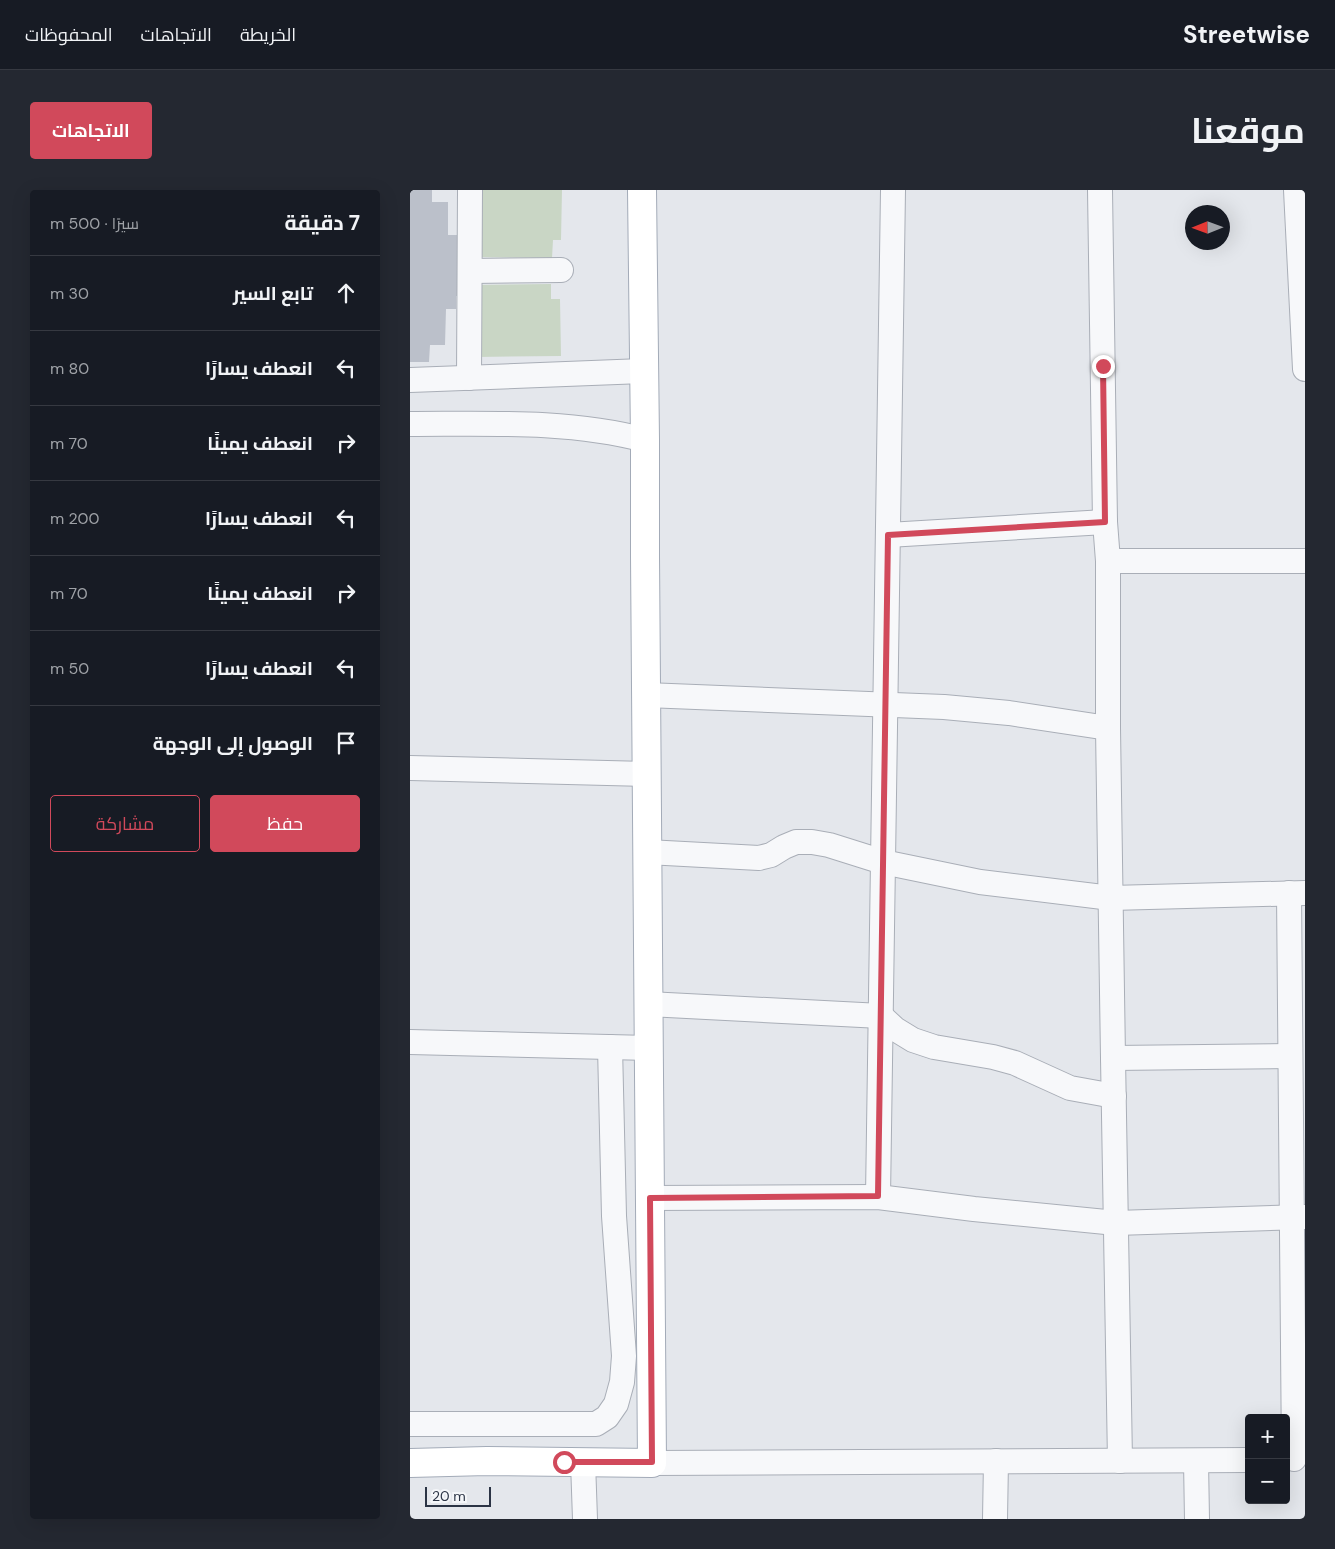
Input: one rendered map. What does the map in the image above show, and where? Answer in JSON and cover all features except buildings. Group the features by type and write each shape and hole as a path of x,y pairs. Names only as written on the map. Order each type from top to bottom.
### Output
{"main road":[{"path":"410,1463 487,1461 652,1462 642,190"}],"street":[{"path":"469,378 470,190"},
{"path":"878,1196 893,190"},
{"path":"1100,190 1105,522 1108,561 1108,728 1120,1460"},
{"path":"1296,190 1305,369"},
{"path":"470,271 561,270"},
{"path":"410,380 643,370"},
{"path":"410,424 522,424 587,428 645,440"},
{"path":"888,535 1105,522"},
{"path":"1108,561 1305,561"},
{"path":"646,695 885,704 1008,713 1108,728"},
{"path":"410,768 647,774"},
{"path":"647,852 759,858 771,855 796,842 812,842 829,844 883,862 980,882 1111,898 1297,893 1290,1056 1298,1217 1295,1459"},
{"path":"648,1004 881,1016 901,1033 913,1040 934,1047 993,1057 1015,1063 1070,1088 1114,1096"},
{"path":"410,1042 649,1048"},
{"path":"410,1424 596,1424 607,1417 616,1404 622,1382 624,1356 614,1216 610,1047"},
{"path":"1113,1058 1290,1056"},
{"path":"650,1198 878,1196 974,1209 1116,1223 1298,1217"},
{"path":"652,1462 1245,1460"},
{"path":"995,1519 996,1461"},
{"path":"1196,1461 1197,1519"},
{"path":"583,1462 585,1519"}],"green space":[{"path":"478,190 562,190 561,240 553,240 552,258 477,257"},
{"path":"551,284 551,299 560,299 561,356 476,357 475,285"}],"route":[{"path":"564,1462 652,1462 650,1198 878,1196 888,535 1105,522 1103,366"}]}
